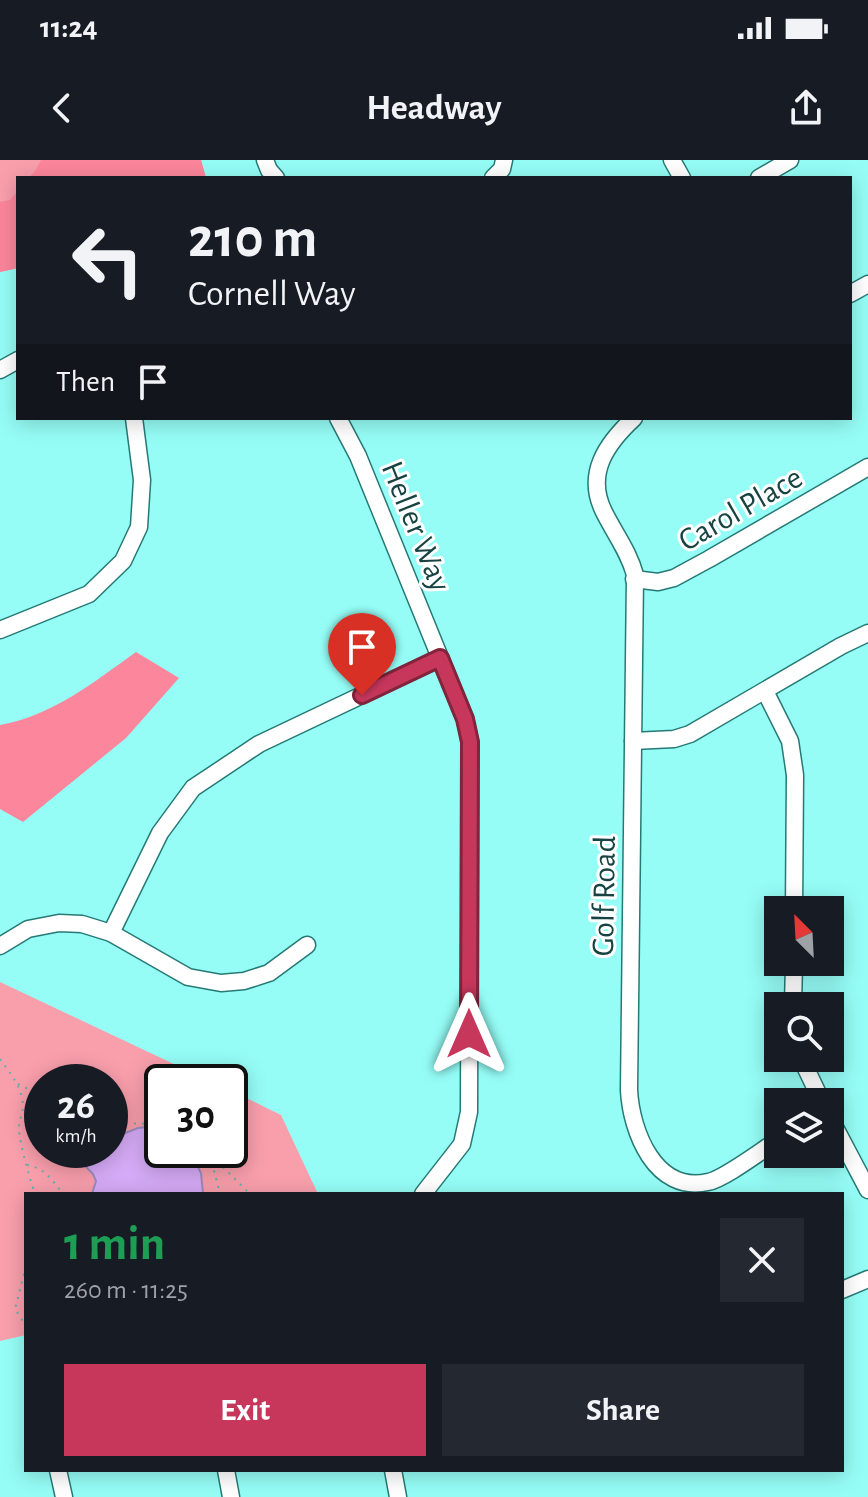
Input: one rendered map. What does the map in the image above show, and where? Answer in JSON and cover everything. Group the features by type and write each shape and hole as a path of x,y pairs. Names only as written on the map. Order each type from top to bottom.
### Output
{"street":[{"path":"762,176 790,160"},
{"path":"0,630 89,594 123,561 139,527 142,480 134,420"},
{"name":"Heller Way","path":"339,420 358,456 465,719 470,742 469,1112 462,1144 425,1192"},
{"name":"Golf Road","path":"632,420 603,453 598,470 598,490 603,509 632,562 634,579 629,1090 634,1125 644,1148 658,1167 686,1183 714,1180 764,1149"},
{"name":"Carol Place","path":"634,579 658,582 674,578 868,467"},
{"path":"633,741 674,739 690,734 868,633"},
{"path":"111,933 160,833 193,788 259,744 440,658"},
{"path":"765,691 790,741 795,775 794,896"},
{"path":"0,946 28,929 59,923 82,924 111,933 188,977 221,983 244,981 269,973 307,945"},
{"path":"844,1145 868,1190"},
{"path":"844,1289 868,1279"},
{"path":"58,1472 64,1497"},
{"path":"226,1472 231,1497"},
{"path":"393,1472 398,1497"}],"path":[{"path":"0,1059 17,1083 23,1108 18,1126 24,1155"},
{"path":"17,1083 24,1087"},
{"path":"27,1168 34,1192"},
{"path":"39,1168 61,1192"},
{"path":"214,1168 220,1192"},
{"path":"224,1168 248,1192"},
{"path":"24,1274 15,1309 24,1323"}],"shaded area":[{"path":"0,160 201,160 205,176 16,176 16,268 0,272"},
{"path":"41,160 201,160 205,176 31,176"},
{"path":"16,193 16,268 0,272 0,202 10,200"},
{"path":"136,652 179,678 126,738 23,822 0,809 0,725 19,721 55,706"},
{"path":"0,982 174,1064 144,1064 144,1168 248,1168 248,1099 281,1115 317,1192 24,1192 24,1335 0,1341"},
{"path":"144,1127 144,1168 198,1168 203,1192 93,1192 96,1181 87,1168 128,1168 128,1132"}],"route":[{"path":"362,695 440,658 465,719 470,742 469,1034"}]}
